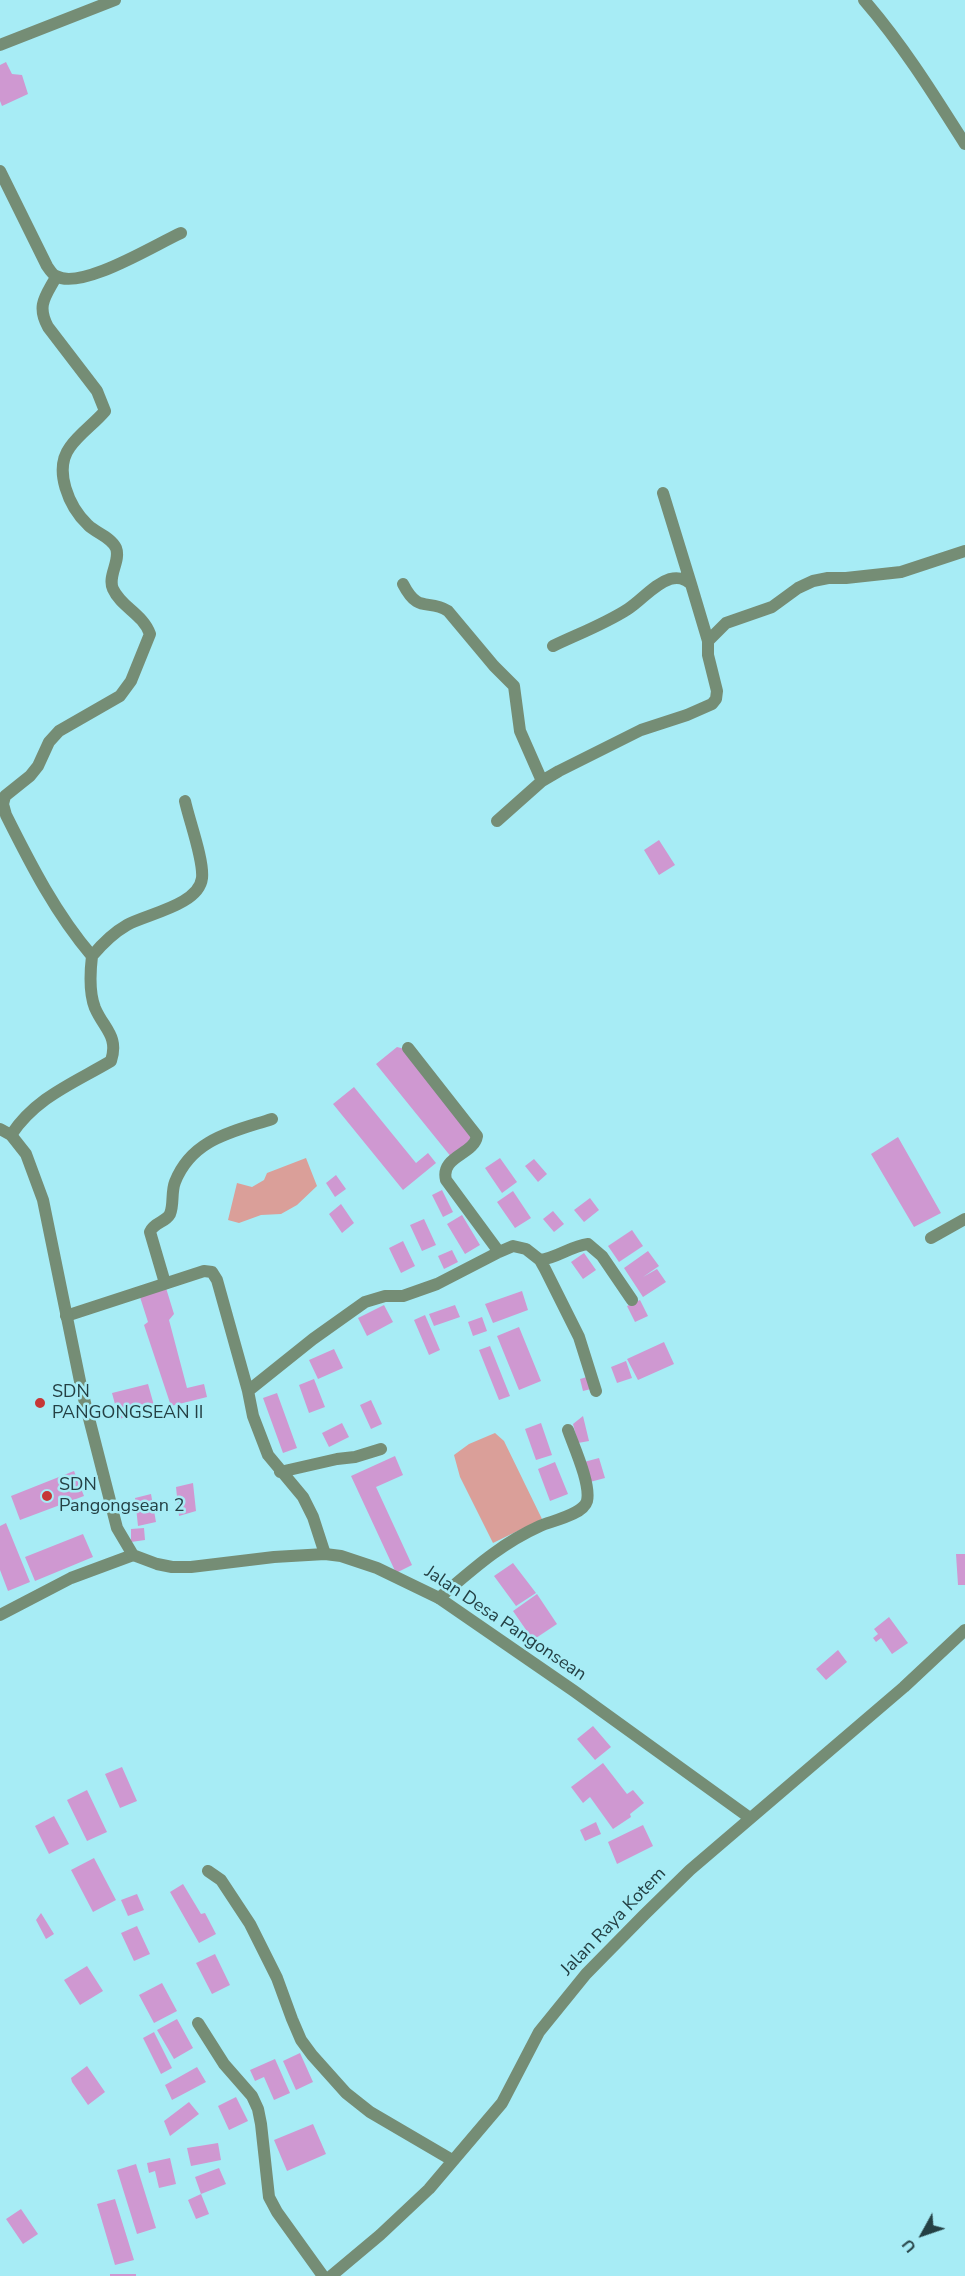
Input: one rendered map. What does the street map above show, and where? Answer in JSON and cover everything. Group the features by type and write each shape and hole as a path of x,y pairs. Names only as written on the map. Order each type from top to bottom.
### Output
{"street":[{"path":"0,45 115,0"},
{"path":"864,0 920,74 965,144"},
{"path":"0,171 47,266 56,277 70,280 83,278 181,233"},
{"path":"0,1615 71,1578 133,1555 117,1528 82,1391 43,1200 26,1154 5,1132 33,1107 58,1090 111,1061 114,1042 95,1007 92,996 92,956 64,922 43,887 6,815 3,804 5,796 34,771 49,742 59,731 120,696 130,681 150,634 142,618 122,600 113,588 112,577 117,554 116,548 76,512 65,488 62,463 68,449 105,411 98,391 42,316 42,303 56,277"},
{"path":"497,821 542,782 610,744 641,730 697,711 712,704 716,699 717,690 708,655 708,641 663,493"},
{"path":"708,641 726,623 772,607 798,588 813,581 901,572 965,551"},
{"path":"553,646 620,614 662,582 678,578 685,579 691,584"},
{"path":"403,585 410,597 420,605 442,608 448,612 494,666 511,681 514,686 520,731 542,782"},
{"path":"92,956 109,938 127,925 176,905 189,898 197,890 202,879 201,866 185,801"},
{"path":"408,1048 477,1136 476,1142 450,1163 444,1173 446,1180 498,1251"},
{"path":"165,1283 150,1232 154,1225 167,1218 171,1211 173,1185 183,1165 214,1138 272,1119"},
{"path":"931,1238 965,1219"},
{"path":"540,1260 556,1257 580,1245 588,1244 602,1256 632,1300"},
{"path":"248,1391 364,1302 385,1296 403,1296 437,1284 498,1251 513,1246 526,1249 540,1260 579,1337 597,1391"},
{"path":"66,1316 204,1271 212,1272 217,1280 259,1436 280,1472 303,1497 314,1517 325,1554"},
{"path":"439,1598 510,1540 563,1518 585,1505 588,1499 586,1486 568,1430"},
{"path":"280,1472 355,1457 381,1449"},
{"name":"Jalan Desa Pangonsean","path":"133,1555 172,1567 191,1567 274,1557 325,1554 341,1556 377,1568 439,1598 750,1818"},
{"name":"Jalan Raya Kotem","path":"331,2276 380,2235 421,2196 502,2103 539,2032 586,1974 690,1870 904,1687 965,1630"},
{"path":"207,1871 221,1880 250,1924 277,1978 301,2040 312,2055 346,2093 370,2112 452,2160"},
{"path":"198,2022 224,2064 252,2096 261,2124 269,2197 277,2212 323,2276"}],"shaded area":[{"path":"306,1158 317,1186 297,1205 281,1214 261,1215 239,1223 228,1220 237,1183 252,1187 264,1180 267,1173"},
{"path":"495,1433 504,1441 542,1519 493,1543 460,1477 454,1455 469,1444"}],"building":[{"path":"6,62 12,74 22,75 28,94 2,106 0,65"},
{"path":"659,840 675,865 659,875 644,850"},
{"path":"397,1047 405,1049 477,1138 452,1158 376,1064"},
{"path":"354,1087 416,1163 428,1153 436,1163 403,1190 333,1104"},
{"path":"898,1137 941,1213 914,1227 871,1154"},
{"path":"500,1158 517,1182 502,1193 485,1168"},
{"path":"534,1159 547,1174 538,1182 525,1166"},
{"path":"336,1175 346,1189 335,1197 326,1183"},
{"path":"442,1190 453,1212 443,1217 432,1195"},
{"path":"513,1191 531,1218 515,1228 497,1202"},
{"path":"590,1198 599,1210 584,1222 574,1210"},
{"path":"341,1204 354,1223 342,1233 329,1214"},
{"path":"553,1211 564,1224 554,1232 543,1219"},
{"path":"462,1215 480,1245 465,1254 447,1224"},
{"path":"424,1219 436,1245 422,1251 410,1225"},
{"path":"632,1230 643,1246 619,1262 608,1246"},
{"path":"403,1241 415,1266 401,1273 389,1248"},
{"path":"452,1250 458,1262 444,1269 438,1256"},
{"path":"648,1251 659,1266 643,1277 657,1269 666,1282 643,1297 624,1268"},
{"path":"584,1253 596,1270 583,1279 571,1262"},
{"path":"166,1288 174,1314 169,1320 187,1388 204,1384 207,1397 171,1406 144,1325 148,1322 140,1297"},
{"path":"522,1291 528,1310 493,1323 485,1304"},
{"path":"640,1300 648,1316 635,1322 627,1306"},
{"path":"384,1305 393,1322 367,1336 358,1318"},
{"path":"455,1305 460,1317 434,1326 429,1314"},
{"path":"425,1315 440,1350 429,1355 414,1320"},
{"path":"482,1317 487,1331 473,1336 468,1322"},
{"path":"519,1327 541,1381 519,1390 497,1336"},
{"path":"664,1342 674,1364 638,1380 627,1359"},
{"path":"490,1346 510,1396 499,1400 479,1350"},
{"path":"334,1349 343,1368 318,1379 309,1360"},
{"path":"626,1361 632,1378 617,1383 611,1367"},
{"path":"587,1377 591,1389 583,1391 580,1379"},
{"path":"314,1379 325,1407 309,1413 299,1385"},
{"path":"148,1384 155,1409 119,1419 112,1393"},
{"path":"277,1393 297,1448 283,1453 263,1398"},
{"path":"371,1400 382,1424 371,1429 360,1405"},
{"path":"583,1416 589,1441 578,1443 573,1424"},
{"path":"342,1423 349,1437 329,1447 322,1433"},
{"path":"541,1423 552,1455 536,1460 525,1429"},
{"path":"395,1456 403,1475 376,1487 412,1565 396,1573 351,1476"},
{"path":"599,1458 605,1478 590,1482 584,1462"},
{"path":"555,1462 568,1494 550,1501 538,1469"},
{"name":"SDN Pangongsean 2","path":"74,1471 84,1496 20,1520 11,1496"},
{"path":"193,1483 196,1511 179,1516 176,1487"},
{"path":"151,1494 156,1522 138,1526 135,1498"},
{"name":"SDN Pangongsean 2","path":"6,1523 30,1582 8,1591 0,1570 0,1526"},
{"path":"144,1528 145,1540 131,1542 131,1529"},
{"name":"SDN Pangongsean 2","path":"83,1534 93,1557 35,1581 25,1557"},
{"path":"956,1554 965,1554 965,1585 958,1585"},
{"path":"513,1563 536,1593 516,1606 494,1576"},
{"path":"537,1594 557,1624 533,1640 513,1611"},
{"path":"889,1617 908,1643 892,1654 881,1638 876,1642 873,1638 878,1634 874,1629"},
{"path":"838,1650 847,1662 826,1680 816,1669"},
{"path":"593,1726 611,1747 595,1760 577,1739"},
{"path":"603,1763 627,1794 633,1790 644,1803 630,1814 631,1817 613,1829 590,1797 583,1803 571,1787"},
{"path":"122,1767 137,1801 120,1808 105,1774"},
{"path":"87,1790 107,1832 87,1841 67,1800"},
{"path":"54,1816 69,1844 49,1854 35,1826"},
{"path":"596,1822 601,1834 585,1841 580,1830"},
{"path":"643,1825 653,1846 617,1864 608,1842"},
{"path":"94,1858 116,1900 93,1912 71,1870"},
{"path":"183,1884 201,1914 205,1913 216,1934 199,1943 170,1892"},
{"path":"137,1894 144,1910 128,1916 121,1900"},
{"path":"41,1913 54,1934 46,1939 36,1920"},
{"path":"137,1926 150,1954 134,1961 121,1933"},
{"path":"215,1954 230,1985 212,1994 196,1963"},
{"path":"87,1966 103,1991 80,2005 64,1980"},
{"path":"162,1983 177,2011 154,2023 139,1995"},
{"path":"177,2019 193,2048 174,2059 157,2030"},
{"path":"154,2032 172,2068 161,2074 143,2038"},
{"path":"300,2053 313,2082 296,2090 283,2061"},
{"path":"275,2059 290,2093 274,2100 264,2077 255,2081 250,2070"},
{"path":"87,2066 105,2092 88,2105 71,2078"},
{"path":"197,2067 206,2082 172,2100 165,2085"},
{"path":"236,2097 248,2121 229,2130 218,2106"},
{"path":"189,2102 199,2114 170,2136 164,2121"},
{"path":"313,2124 326,2154 287,2171 274,2140"},
{"path":"218,2143 221,2160 191,2166 187,2148"},
{"path":"170,2158 176,2184 159,2188 155,2171 149,2173 147,2163"},
{"path":"136,2164 156,2228 137,2234 117,2170"},
{"path":"219,2168 226,2184 201,2194 195,2177"},
{"path":"201,2194 209,2214 196,2219 188,2200"},
{"path":"115,2199 134,2260 115,2265 97,2204"},
{"path":"21,2209 38,2234 23,2244 6,2219"},
{"path":"110,2274 136,2274 136,2276 110,2276"}],"place":[{"name":"SDN PANGONGSEAN II","path":"40,1403"},
{"name":"SDN Pangongsean 2","path":"47,1496"}]}
